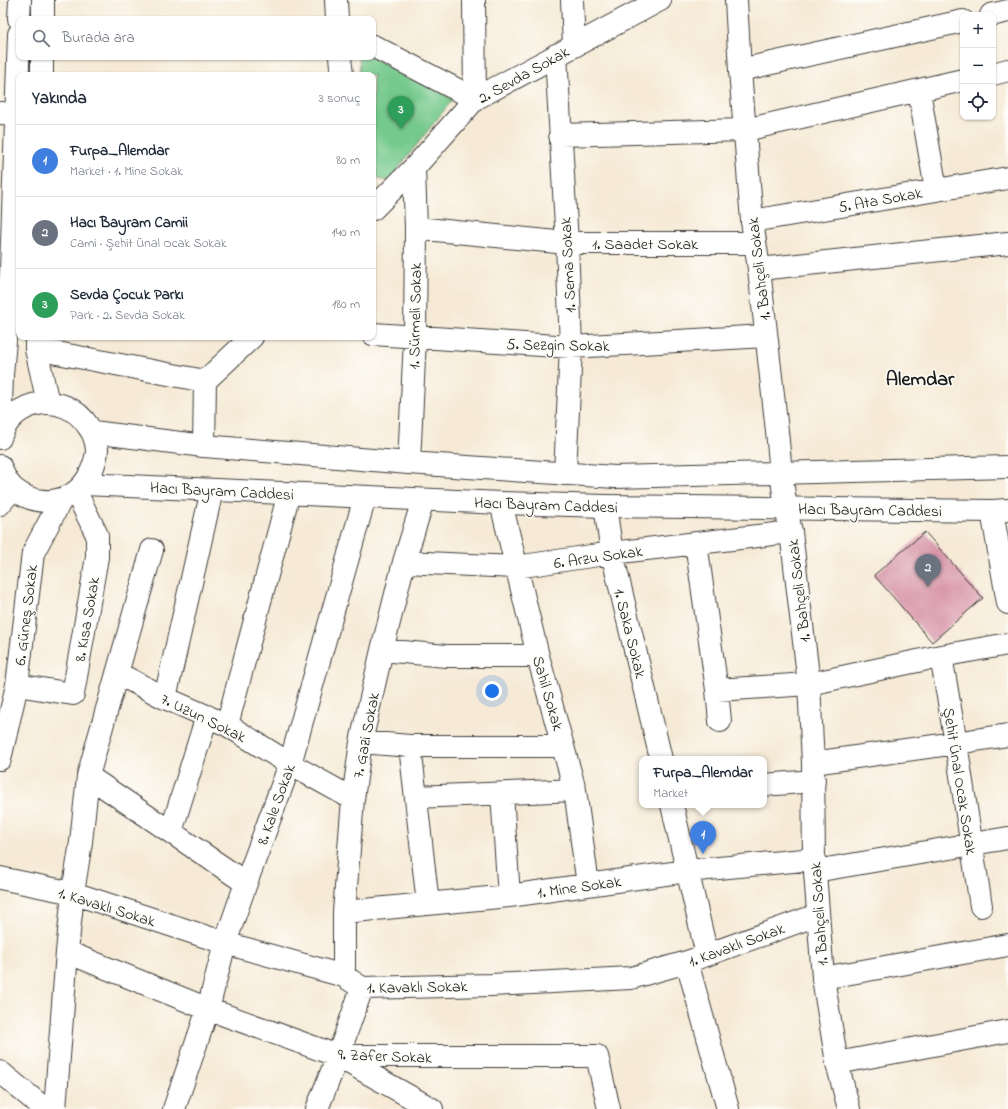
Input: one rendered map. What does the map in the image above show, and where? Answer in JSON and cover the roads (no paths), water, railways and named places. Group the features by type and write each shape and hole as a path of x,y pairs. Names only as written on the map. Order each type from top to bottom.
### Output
{"street":[{"path":"20,0 20,16"},
{"path":"43,0 43,16"},
{"path":"336,0 337,16"},
{"path":"376,48 475,99 474,0"},
{"name":"1. Sema Sokak","path":"565,474 571,347 567,243 560,135 565,51 572,0"},
{"name":"2. Sevda Sokak","path":"376,206 414,168 475,99 660,0"},
{"name":"1. Bahçeli Sokak","path":"736,0 752,221 778,431 781,473 791,532 809,684 814,772 817,915 823,978 837,1063 849,1109"},
{"path":"996,14 1008,11"},
{"path":"740,70 960,22"},
{"path":"4,431 1,405 1,375 6,270 8,114 16,56"},
{"path":"42,60 42,72"},
{"path":"340,60 342,72"},
{"path":"996,73 1008,70"},
{"path":"560,135 745,130 960,81"},
{"path":"919,91 936,190"},
{"name":"1. Sürmeli Sokak","path":"409,463 415,338 416,228 414,168"},
{"name":"5. Ata Sokak","path":"752,221 1008,178"},
{"name":"1. Saadet Sokak","path":"416,228 567,243 755,243"},
{"path":"759,269 1008,243"},
{"name":"5. Sezgin Sokak","path":"376,334 571,347 766,336"},
{"path":"204,446 205,381 249,340"},
{"path":"48,403 36,343 205,381"},
{"path":"4,431 12,417 25,408 40,403 56,403 71,409 84,418 93,432"},
{"name":"Hacı Bayram Caddesi","path":"93,432 204,446 409,463 615,477 1008,467"},
{"name":"6. Güneş Sokak","path":"0,759 16,685 33,552 73,492 88,480 94,465 97,449 93,432"},
{"path":"0,466 4,476 7,496"},
{"path":"165,698 212,490"},
{"name":"Hacı Bayram Caddesi","path":"7,496 44,501 73,492 212,490 423,500 605,506 1000,510"},
{"name":"8. Kısa Sokak","path":"16,685 73,694 97,557 97,535 73,492"},
{"path":"228,725 289,493"},
{"name":"8. Kale Sokak","path":"174,1109 208,1009 225,943 290,764 366,497"},
{"name":"7. Gazi Sokak","path":"318,1109 338,1056 353,982 344,912 353,799 361,742 404,562 423,500"},
{"name":"Sahil Sokak","path":"501,503 538,656 575,790 588,885"},
{"name":"1. Saka Sokak","path":"605,506 612,553 660,756"},
{"path":"1000,510 1008,602"},
{"name":"6. Arzu Sokak","path":"404,562 516,568 612,553 791,532"},
{"path":"696,543 720,721"},
{"path":"55,1109 67,952 88,776 152,550"},
{"path":"717,690 809,684 941,656 1008,644"},
{"path":"382,650 446,656 538,656"},
{"name":"Şehit Ünal Ocak Sokak","path":"941,656 981,906"},
{"name":"7. Uzun Sokak","path":"117,673 165,698 228,725 290,764 353,799"},
{"path":"170,832 207,716"},
{"path":"767,784 814,772 956,743 1008,735"},
{"path":"361,742 410,746 563,746"},
{"path":"410,746 428,904"},
{"path":"88,776 246,883"},
{"path":"416,797 575,790"},
{"path":"502,794 509,896"},
{"path":"673,808 688,871 697,959 728,1109"},
{"name":"1. Mine Sokak","path":"344,912 509,896 688,871 815,865 1008,838"},
{"name":"1. Kavaklı Sokak","path":"0,878 73,893 225,943 353,982 491,985 631,978 697,959 817,915"},
{"path":"823,978 1008,945"},
{"name":"9. Zafer Sokak","path":"67,952 208,1009 338,1056 597,1056 609,1109"},
{"path":"837,1063 1008,1031"},
{"path":"338,1056 432,1109"},
{"path":"0,1072 45,1109"}],"place":[{"name":"Sevda Çocuk Parkı","path":"401,129"},
{"name":"Hacı Bayram Camii","path":"928,587"},
{"name":"Furpa_Alemdar","path":"703,854"}],"district":[{"name":"Alemdar","path":"920,378"}]}
